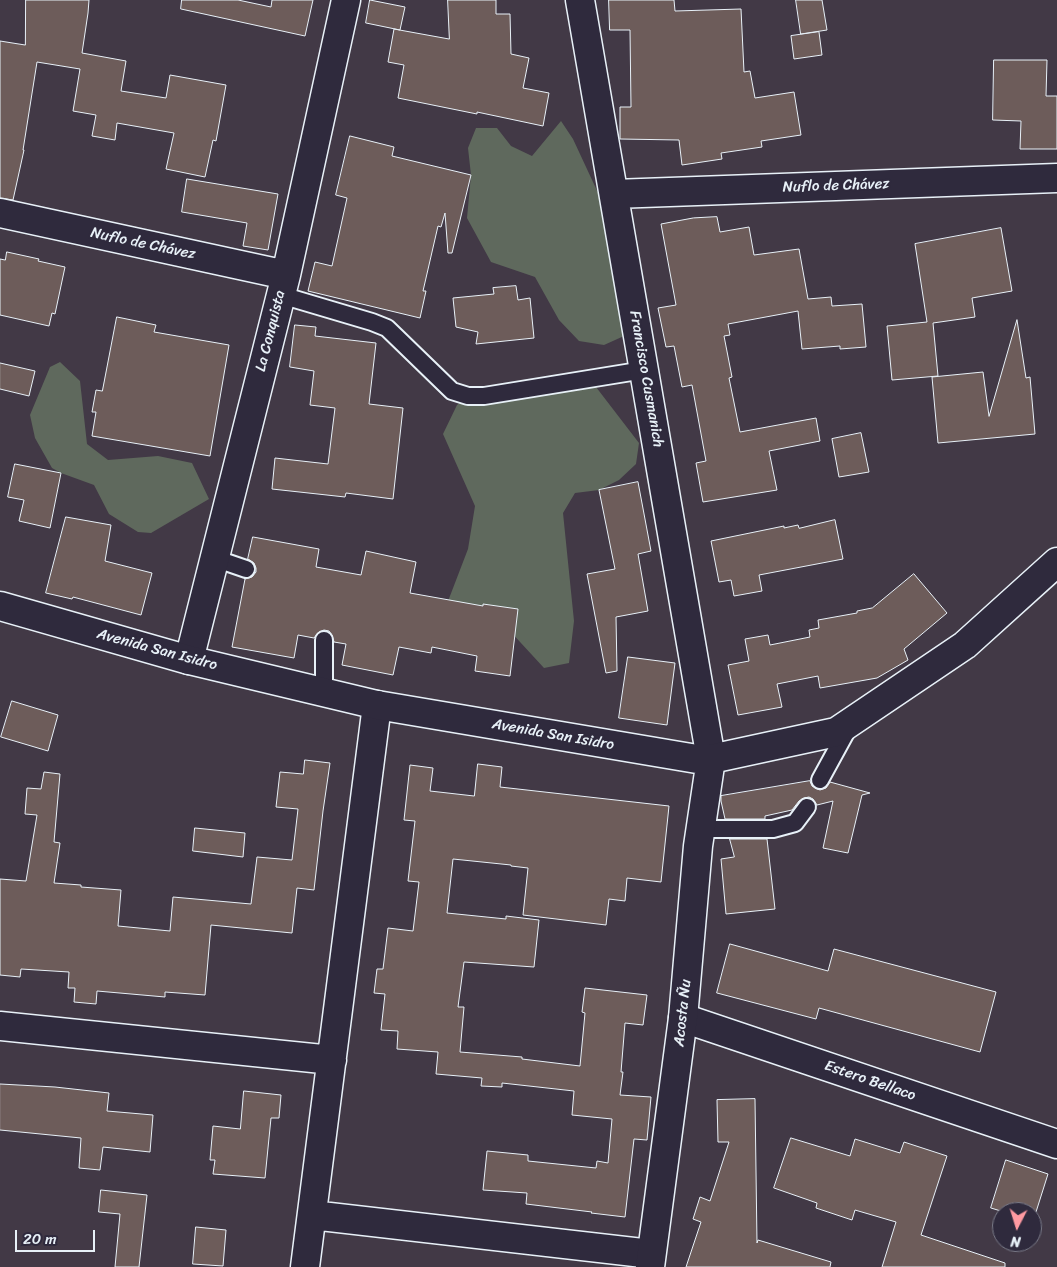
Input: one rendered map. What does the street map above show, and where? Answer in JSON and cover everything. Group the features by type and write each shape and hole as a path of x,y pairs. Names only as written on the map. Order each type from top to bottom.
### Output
{"street":[{"name":"La Conquista","path":"188,660 283,285 346,0"},
{"name":"Francisco Cusmanich","path":"580,0 711,759"},
{"name":"Nuflo de Chávez","path":"614,194 1057,178"},
{"name":"Nuflo de Chávez","path":"0,213 283,285"},
{"name":"Avenida San Isidro","path":"0,606 188,660 377,705 697,759 711,759 836,732 965,646 1057,562"},
{"path":"305,1267 377,705"},
{"name":"Acosta Ñu","path":"650,1261 683,1018 698,846 711,759"},
{"name":"Estero Bellaco","path":"683,1018 1057,1144"},
{"path":"0,1026 332,1060"},
{"path":"312,1214 650,1261"}],"lane":[{"path":"283,285 386,328 452,391 468,396 484,396 644,370"},
{"path":"214,558 246,569"},
{"path":"324,640 324,692"},
{"path":"820,780 852,722"},
{"path":"701,829 773,829 795,823 807,807"}],"green space":[{"path":"561,121 573,139 626,253 624,336 604,345 579,341 559,320 535,277 491,262 467,218 471,175 468,148 476,128 497,128 511,146 532,156"},
{"path":"60,362 80,381 87,444 108,460 158,456 192,463 209,499 151,533 138,532 109,514 94,485 52,468 35,438 30,415 50,367"},
{"path":"503,387 596,387 639,443 636,464 619,480 599,490 575,493 563,513 574,621 569,663 544,668 497,617 445,609 468,549 475,506 443,434 457,405 468,396"}],"building":[{"path":"26,0 89,0 82,53 126,61 121,91 166,98 170,75 226,85 216,141 213,140 205,177 166,169 174,133 117,123 115,140 92,136 96,115 73,111 80,69 37,62 24,150 13,200 0,198 0,41 25,45"},
{"path":"182,0 238,0 271,7 272,0 313,0 305,36 181,9"},
{"path":"370,0 405,7 400,30 366,23"},
{"path":"448,0 496,0 496,14 510,14 511,54 529,58 523,88 549,93 543,126 398,98 404,65 388,62 394,29 449,39"},
{"path":"609,0 674,0 675,11 741,9 744,72 750,71 755,98 794,92 801,135 761,141 762,147 721,153 722,159 682,165 679,140 620,139 620,107 631,107 630,30 610,30"},
{"path":"796,0 822,0 827,30 801,34"},
{"path":"819,32 822,55 794,59 791,36"},
{"path":"994,60 1047,60 1046,96 1057,96 1057,149 1020,149 1021,121 993,120"},
{"path":"350,136 394,147 392,156 471,175 452,253 448,253 445,213 441,227 438,226 423,291 426,291 420,318 308,291 315,262 332,266 347,198 336,195"},
{"path":"187,179 278,194 268,250 243,246 247,223 182,212"},
{"path":"717,217 720,232 749,227 754,255 799,249 808,299 831,297 832,306 862,304 866,347 840,349 840,346 802,349 798,311 728,324 730,335 724,336 732,377 729,378 740,432 816,418 820,441 769,451 777,490 703,502 696,463 706,461 692,385 682,387 674,346 666,347 658,308 676,305 661,224 693,218"},
{"path":"1001,228 1012,291 972,298 975,317 933,323 938,376 892,380 887,326 927,322 915,244"},
{"path":"7,252 65,267 55,314 52,313 49,326 0,315 0,259 5,260"},
{"path":"516,286 518,300 530,298 534,338 476,344 478,332 456,327 453,298 494,294 493,288"},
{"path":"117,317 156,325 154,332 229,345 210,456 92,436 96,412 92,412 96,390 102,391"},
{"path":"1017,320 1026,378 1030,377 1035,434 938,443 932,377 983,372 989,416"},
{"path":"295,325 316,327 315,336 376,343 369,404 403,408 393,499 346,493 345,497 272,489 275,458 328,464 335,408 310,405 314,371 290,367"},
{"path":"0,363 35,371 29,396 0,389"},
{"path":"861,433 869,472 839,477 832,439"},
{"path":"15,464 61,473 50,528 19,521 24,500 8,497"},
{"path":"638,482 651,551 638,554 648,611 616,617 617,671 606,673 587,574 615,569 599,490"},
{"path":"66,517 111,525 105,561 152,573 141,615 73,597 72,599 46,593"},
{"path":"835,520 843,559 759,575 762,591 734,596 731,580 719,582 711,541 784,526 784,528 798,525 799,528"},
{"path":"253,537 319,549 316,567 361,575 366,551 416,562 410,593 483,606 483,604 518,609 510,676 475,671 477,656 432,647 431,653 399,647 393,675 342,665 346,644 334,642 329,631 324,630 319,632 314,638 298,635 294,658 232,647 245,579 252,577 256,572 254,563 248,559"},
{"path":"914,574 947,613 904,649 908,660 877,678 820,688 818,676 777,684 782,707 738,715 728,665 749,661 745,639 768,635 770,645 810,637 809,630 819,628 818,620 857,613 857,611 872,608"},
{"path":"628,657 675,663 667,725 619,718"},
{"path":"12,701 58,715 48,751 1,737"},
{"path":"305,760 330,763 314,890 297,888 292,933 211,925 205,995 165,992 165,997 97,991 96,1004 74,1002 75,988 68,988 69,972 21,969 20,977 0,975 0,879 26,881 37,815 25,814 27,788 41,789 44,772 60,774 54,842 60,843 54,883 121,890 118,926 170,931 173,897 251,904 257,857 292,860 298,809 276,807 280,772 303,774"},
{"path":"478,764 502,767 500,787 669,806 661,882 627,878 625,901 609,899 606,925 523,915 528,868 453,859 447,913 506,919 506,916 539,920 534,967 464,962 458,1007 464,1007 460,1052 522,1057 522,1059 580,1066 585,1013 582,1012 585,988 647,995 643,1025 625,1023 620,1095 651,1097 647,1140 634,1139 625,1217 526,1204 527,1193 483,1190 487,1151 528,1155 528,1161 596,1168 597,1161 608,1163 612,1119 572,1115 574,1091 502,1083 502,1087 481,1086 482,1078 436,1074 438,1052 397,1049 398,1031 381,1030 385,994 374,993 377,969 383,969 388,928 413,931 419,882 408,881 415,821 404,820 410,765 433,768 430,791 474,796"},
{"path":"810,781 812,786 820,790 826,788 830,782 870,793 862,795 848,853 823,848 833,801 817,805 809,797 799,801 792,810 765,816 765,819 725,819 721,796"},
{"path":"195,828 245,833 243,857 193,851"},
{"path":"730,839 767,839 775,909 726,914 721,859 734,857"},
{"path":"730,944 828,971 834,949 996,992 980,1052 819,1008 816,1019 717,993"},
{"path":"0,1084 55,1087 109,1093 107,1111 153,1115 150,1152 103,1147 100,1170 79,1168 81,1138 0,1130"},
{"path":"244,1091 281,1095 279,1118 271,1118 265,1178 213,1174 215,1160 210,1160 213,1126 240,1129"},
{"path":"755,1099 757,1243 758,1240 831,1262 830,1267 686,1267 701,1222 693,1219 700,1197 710,1201 729,1142 718,1142 717,1100"},
{"path":"791,1138 850,1156 855,1139 900,1153 904,1142 947,1156 921,1235 1005,1263 1005,1267 882,1267 896,1222 855,1210 852,1220 816,1208 817,1203 774,1188"},
{"path":"1006,1160 1048,1174 1039,1202 993,1202"},
{"path":"101,1190 147,1195 139,1267 115,1267 120,1214 99,1212"},
{"path":"196,1227 226,1230 223,1266 193,1264"}]}
